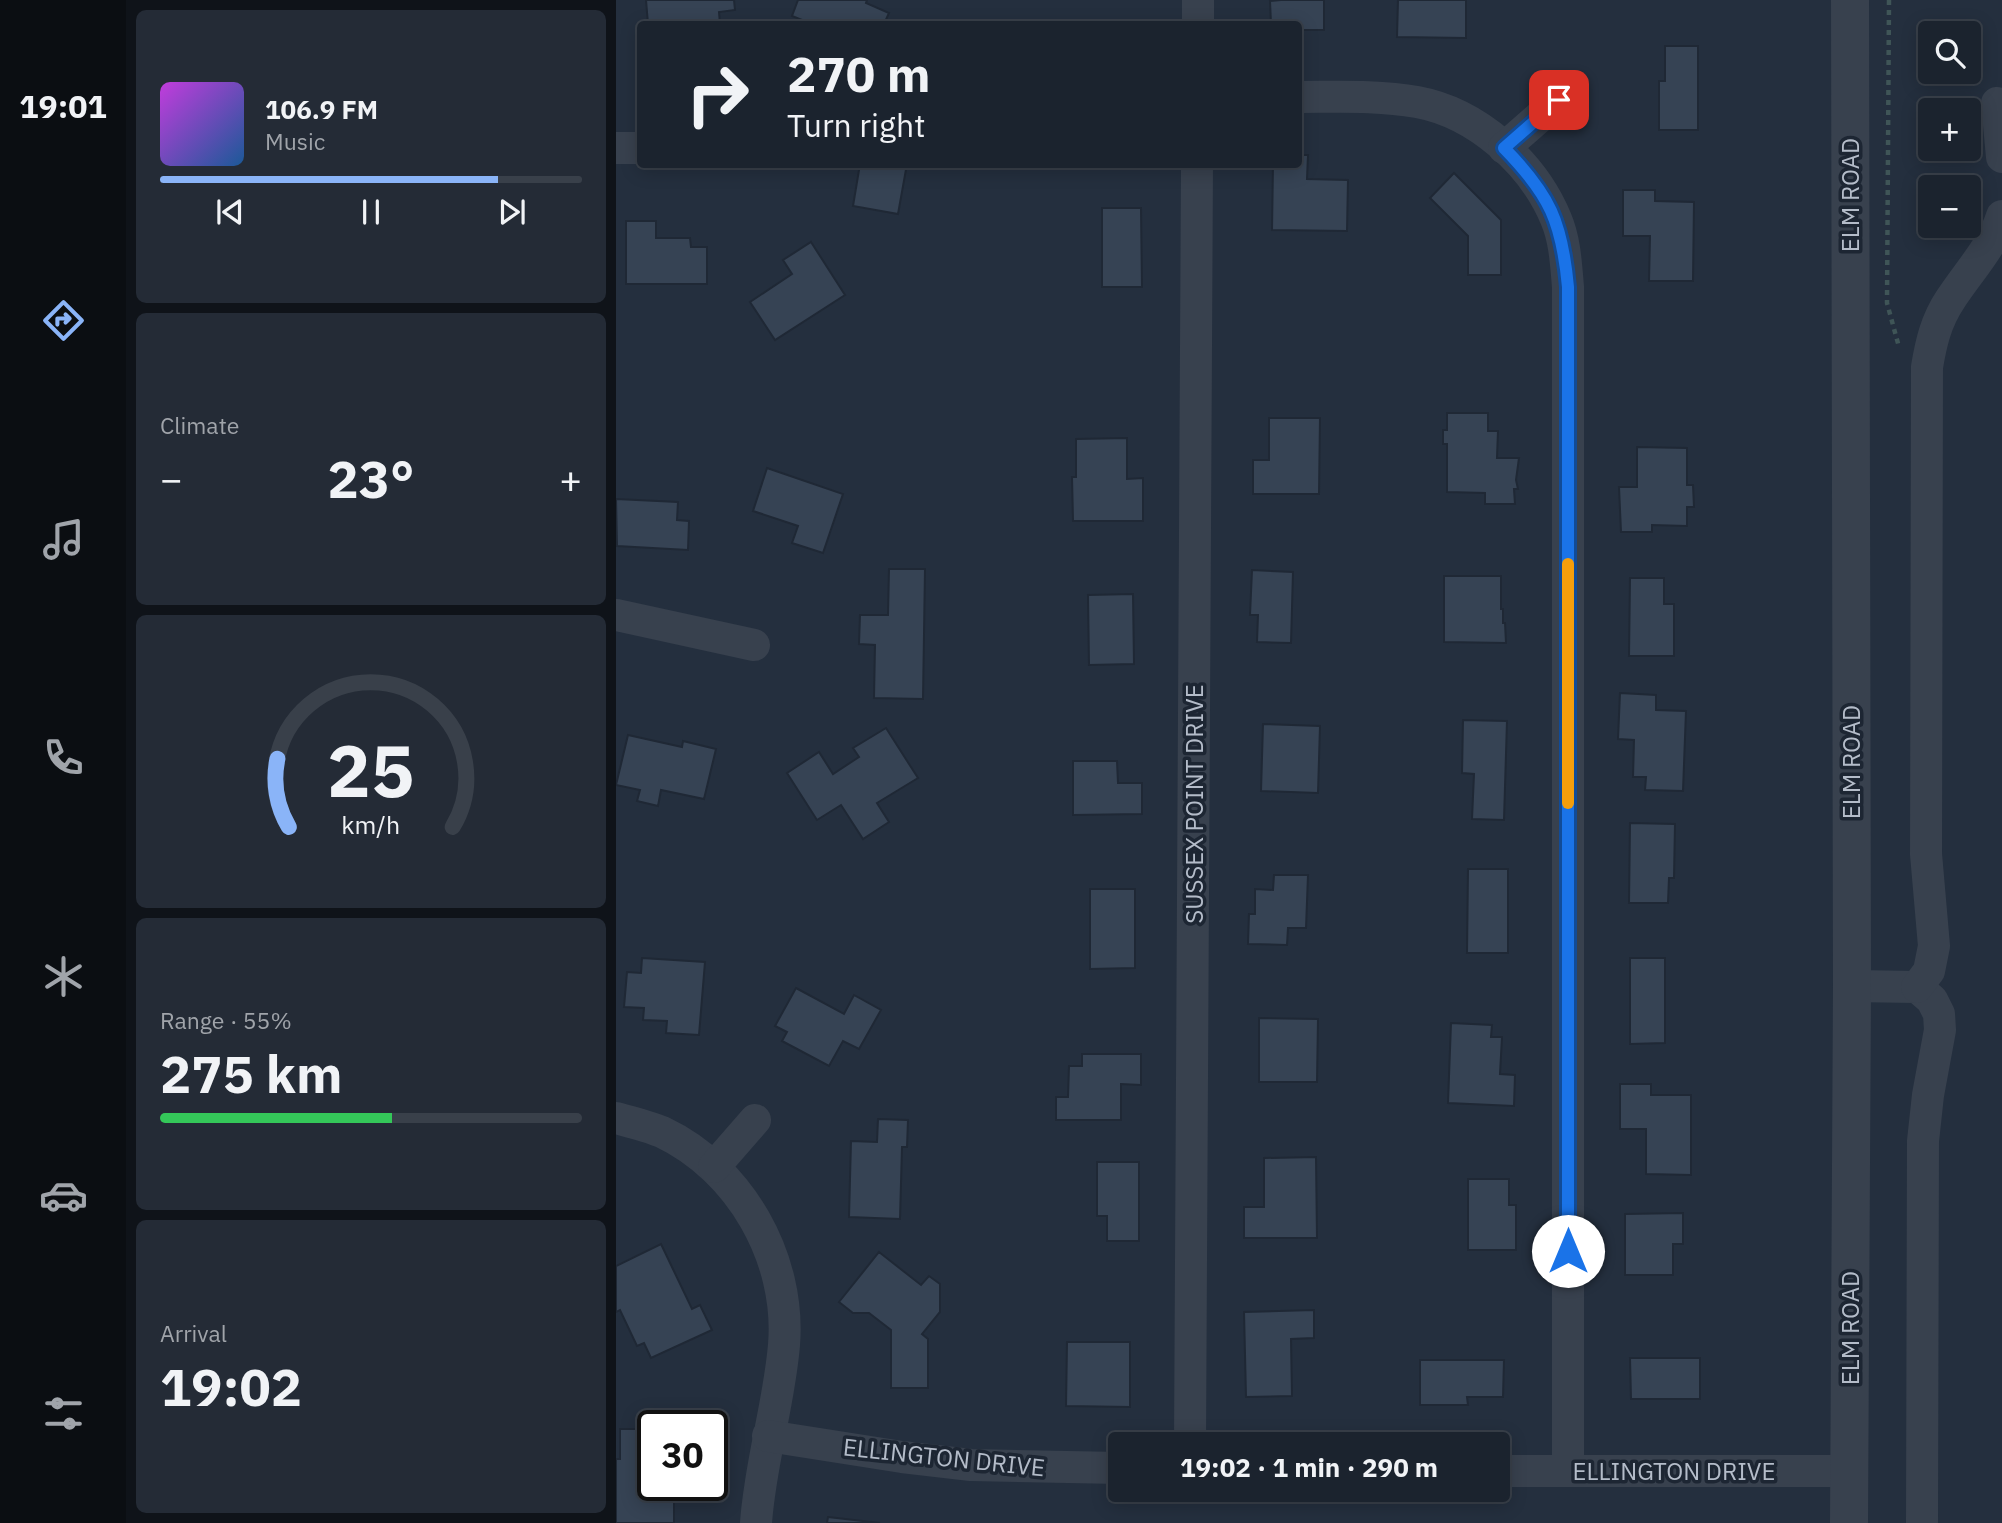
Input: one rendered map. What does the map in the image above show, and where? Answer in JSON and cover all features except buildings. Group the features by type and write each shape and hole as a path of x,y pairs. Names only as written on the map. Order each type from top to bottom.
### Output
{"street":[{"path":"1198,0 1198,21"},
{"name":"ELM ROAD","path":"1849,1523 1852,986 1850,0"},
{"path":"1302,97 1376,97 1418,102 1455,114 1480,128 1531,175 1556,218 1566,258 1568,1471"},
{"path":"1504,148 1559,100"},
{"path":"1997,103 2002,158"},
{"path":"616,148 637,148"},
{"name":"SUSSEX POINT DRIVE","path":"1190,1432 1197,168"},
{"path":"1917,987 1929,971 1934,946 1926,854 1927,379 1932,335 1948,302 1993,240 2002,216"},
{"path":"616,615 754,645"},
{"path":"1852,986 1917,987 1931,1000 1939,1014 1940,1030 1923,1141 1922,1523"},
{"path":"616,1118 661,1132 694,1151 714,1167 740,1195 760,1228 775,1265 783,1303 784,1342 757,1523"},
{"path":"714,1167 755,1121"},
{"name":"ELLINGTON DRIVE","path":"768,1436 971,1465 1108,1468"},
{"name":"ELLINGTON DRIVE","path":"1510,1471 1850,1471"}],"path":[{"path":"1889,0 1887,303 1901,354 1927,379"}],"slow traffic":[{"path":"1568,564 1568,803"}],"route":[{"path":"1559,100 1504,148 1531,175 1556,218 1566,258 1568,287 1568,1251"}]}
